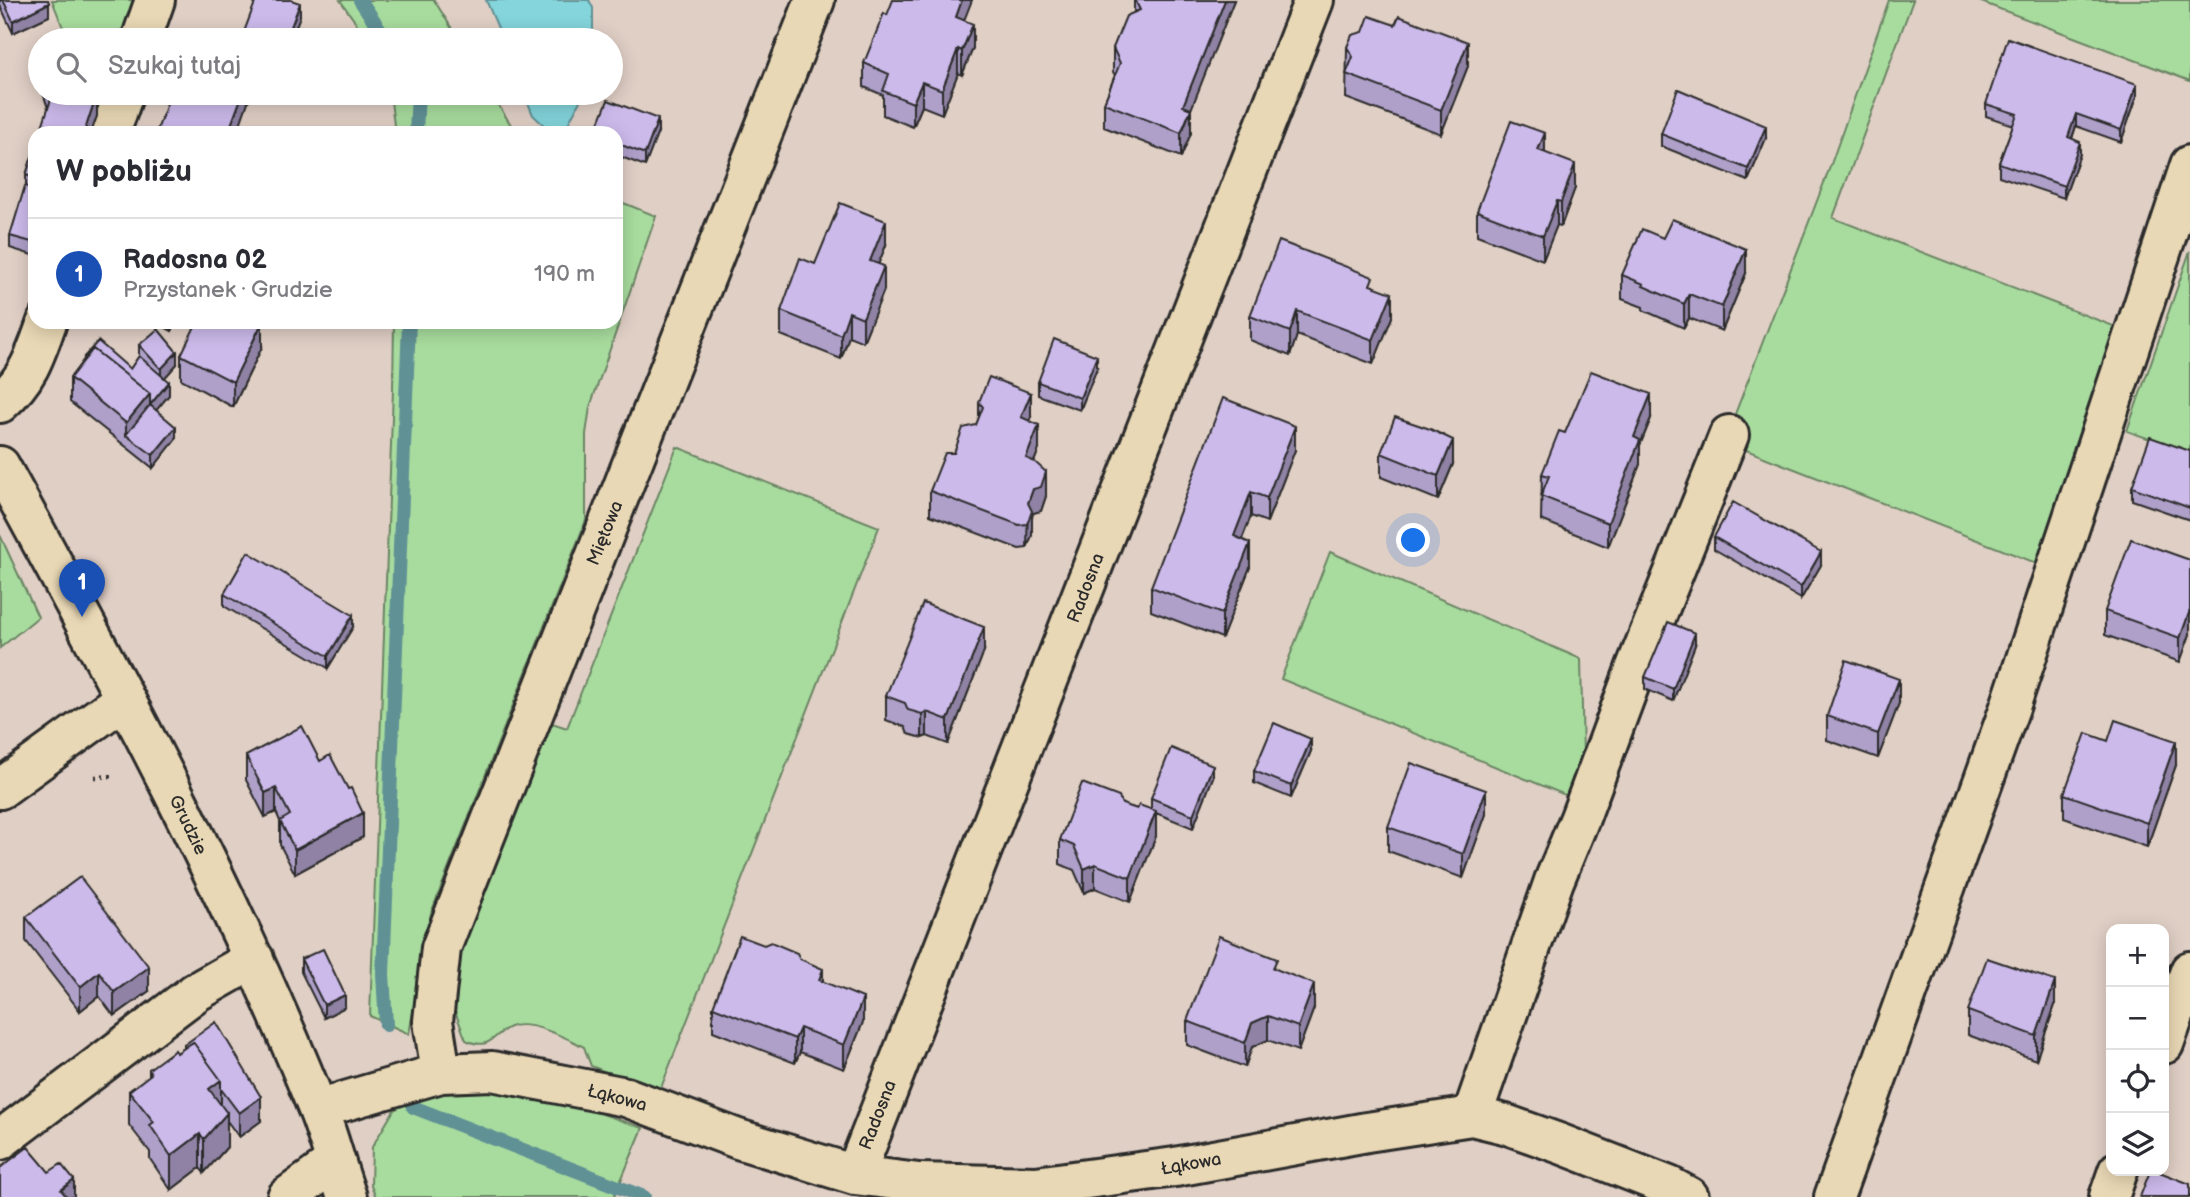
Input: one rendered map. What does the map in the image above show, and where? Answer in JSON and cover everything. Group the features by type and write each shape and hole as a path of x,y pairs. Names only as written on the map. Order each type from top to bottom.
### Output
{"street":[{"path":"146,28 155,0"},
{"name":"Miętowa","path":"441,1073 433,1021 441,948 815,0"},
{"name":"Radosna","path":"855,1175 1314,0"},
{"path":"112,126 120,105"},
{"path":"1834,1197 2010,707 2190,165"},
{"path":"0,403 14,391 31,368 45,329"},
{"path":"1472,1116 1554,881 1729,435"},
{"name":"Grudzie","path":"0,466 124,699 254,959 318,1109 341,1180"},
{"path":"0,789 124,699"},
{"path":"0,1140 196,992 254,959"},
{"path":"2169,1030 2190,971"},
{"name":"Łąkowa","path":"318,1109 441,1073 492,1071 626,1097 738,1139 855,1175 919,1183 1036,1186 1175,1167 1472,1116 1505,1124 1561,1144 1669,1186 1689,1197"},
{"path":"2109,1197 2116,1176"},
{"path":"287,1197 341,1180"}],"green space":[{"path":"52,0 136,0 126,28 63,28"},
{"path":"340,0 434,0 452,28 360,28"},
{"path":"1889,0 1913,0 1833,218 2116,327 2036,563 1741,448 1748,430 1732,422 1830,167"},
{"path":"1976,0 2190,0 2190,81"},
{"path":"392,105 498,105 512,126 394,126"},
{"path":"623,203 656,216 623,312"},
{"path":"2190,251 2190,453 2127,431"},
{"path":"394,329 617,329 590,407 586,434 586,520 431,913 409,1034 370,1016"},
{"path":"677,447 879,527 659,1093 591,1066 584,1047 538,1027 510,1027 487,1043 466,1040 449,996 456,956 546,721 567,728"},
{"path":"0,535 38,617 0,648"},
{"path":"1330,552 1581,659 1583,759 1570,797 1281,679"},
{"path":"434,1087 493,1087 588,1109 643,1128 614,1197 376,1197 371,1186 372,1147 394,1110"}],"water":[{"path":"486,0 589,0 593,8 593,28 498,28"},
{"path":"529,105 578,105 567,126 545,126 533,115"}],"building":[{"path":"3,0 48,0 49,3 13,21"},
{"path":"256,0 291,0 300,3 291,28 246,28"},
{"path":"893,0 962,0 956,17 973,24 962,51 958,49 942,90 922,82 913,103 883,91 889,74 864,63 884,13 887,15"},
{"path":"1135,0 1225,0 1183,106 1191,109 1181,133 1104,103 1120,63 1113,48 1126,16 1140,10"},
{"path":"1369,16 1395,25 1399,16 1468,42 1441,110 1346,74 1353,57 1347,47 1352,35 1363,32"},
{"path":"2008,38 2137,84 2121,130 2076,114 2068,137 2080,142 2064,186 1999,163 2017,114 1986,104"},
{"path":"1678,89 1766,126 1748,169 1661,134"},
{"path":"49,105 93,105 86,126 42,126"},
{"path":"166,105 238,105 231,126 159,126"},
{"path":"606,105 621,105 658,119 645,154 623,146 623,126 598,126"},
{"path":"1511,121 1545,133 1538,150 1575,164 1561,202 1557,201 1543,236 1477,211"},
{"path":"25,186 28,187 28,241 10,236"},
{"path":"840,203 886,221 870,261 884,266 863,318 849,312 841,335 781,311 800,258 815,264"},
{"path":"1672,219 1746,249 1722,307 1689,294 1684,304 1622,275 1642,229 1663,238"},
{"path":"1279,241 1373,277 1370,285 1392,293 1373,340 1297,311 1290,332 1250,316"},
{"path":"158,329 177,352 161,369 139,345"},
{"path":"194,329 259,329 233,382 181,355"},
{"path":"1054,339 1097,356 1080,398 1038,382"},
{"path":"98,341 130,369 139,356 169,382 150,405 150,394 93,349 84,357"},
{"path":"93,349 150,394 126,423 70,378"},
{"path":"1591,371 1651,394 1634,437 1640,440 1608,523 1541,496 1549,476 1542,474 1559,431 1565,433"},
{"path":"989,377 1031,393 1021,417 1039,425 1026,458 1046,472 1041,487 1033,489 1028,503 1032,511 1027,524 1019,525 930,491 945,453 954,453 963,428 976,425 983,407 979,402"},
{"path":"1223,398 1295,426 1267,498 1251,492 1234,536 1250,543 1222,614 1151,587"},
{"path":"150,405 176,427 153,455 126,435"},
{"path":"1395,417 1453,440 1438,476 1381,453"},
{"path":"2150,437 2190,451 2190,508 2132,487"},
{"path":"1733,502 1821,552 1801,587 1714,537"},
{"path":"2131,539 2190,560 2190,610 2180,638 2105,611"},
{"path":"248,552 353,615 328,656 224,594"},
{"path":"923,603 984,627 948,720 927,712 922,714 908,710 905,703 886,696"},
{"path":"1668,622 1695,633 1673,689 1645,677"},
{"path":"1846,660 1899,679 1878,734 1827,716"},
{"path":"2115,720 2176,741 2147,823 2064,794 2086,733 2108,741"},
{"path":"1274,723 1311,739 1291,786 1254,771"},
{"path":"302,726 320,761 330,755 363,813 295,850 280,821 290,815 276,788 265,793 246,756"},
{"path":"1171,748 1213,765 1193,815 1151,798"},
{"path":"1411,763 1486,790 1463,854 1388,827"},
{"path":"1082,783 1119,797 1122,804 1137,809 1139,805 1156,811 1130,878 1095,864 1084,869 1074,846 1060,840"},
{"path":"80,877 149,967 114,992 99,972 80,987 26,917"},
{"path":"740,936 764,945 771,942 797,953 800,959 823,969 819,980 863,998 844,1045 800,1028 795,1039 713,1007"},
{"path":"1219,936 1277,959 1273,968 1314,984 1298,1027 1268,1016 1252,1023 1245,1043 1187,1021"},
{"path":"323,949 345,995 324,1005 301,959"},
{"path":"1987,958 2055,981 2036,1036 1968,1011"},
{"path":"216,1022 261,1097 239,1113 221,1089 221,1080 193,1042 185,1047 184,1045"},
{"path":"193,1042 221,1080 209,1089 227,1113 204,1139 200,1134 171,1156 150,1125 154,1122 129,1091 151,1074 149,1069 175,1050 177,1053"},
{"path":"28,1147 49,1172 61,1164 74,1180 61,1190 67,1197 0,1197 0,1168"},
{"path":"2148,1176 2169,1176 2190,1184 2190,1197 2140,1197"}],"waterway":[{"path":"360,0 379,28"},
{"path":"416,126 417,105"},
{"path":"386,1025 383,974 409,329"},
{"path":"413,1107 644,1197"}],"place":[{"name":"Radosna 02","path":"82,617"}]}
